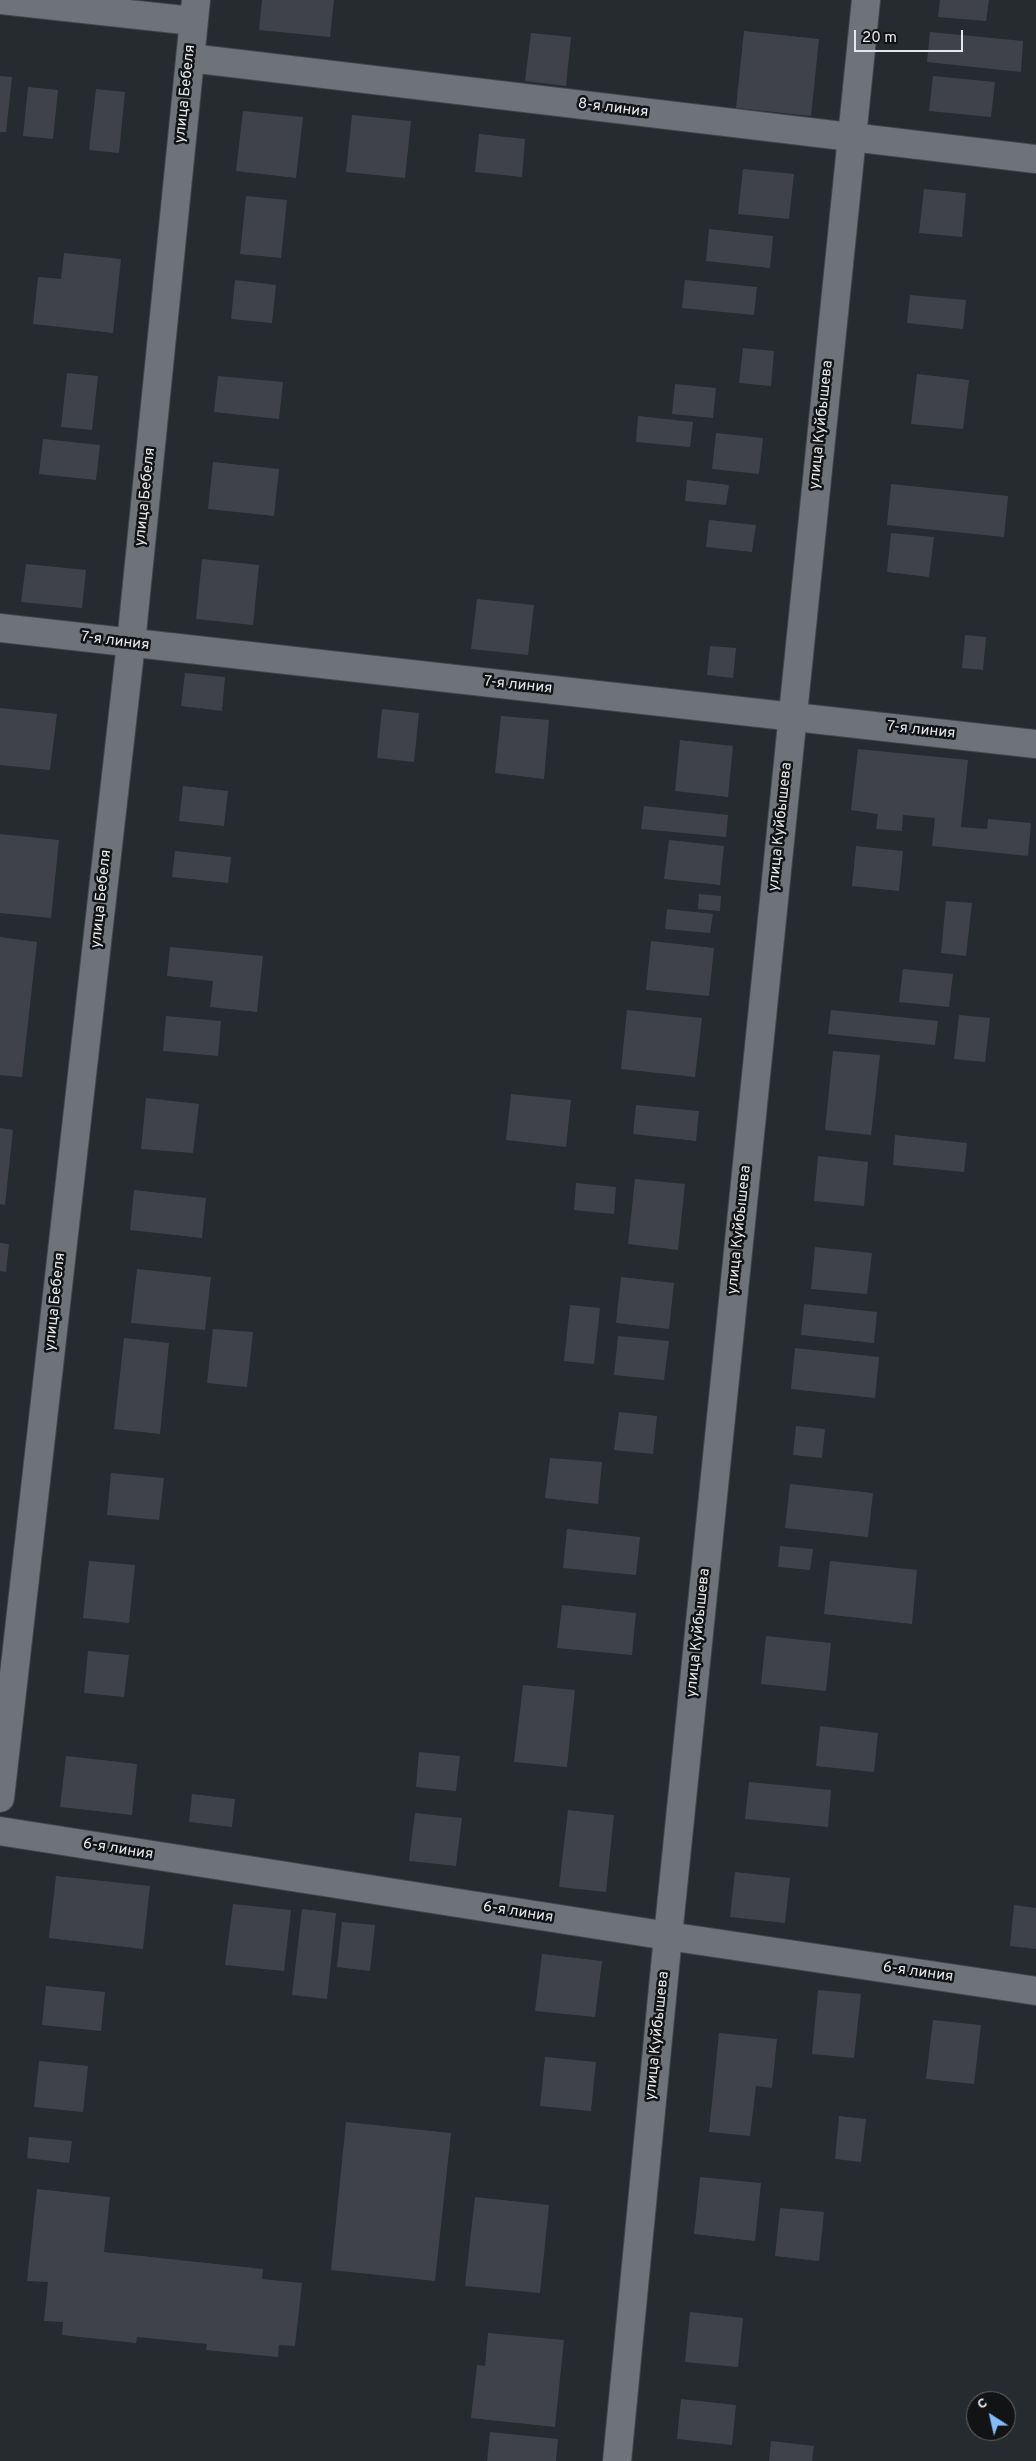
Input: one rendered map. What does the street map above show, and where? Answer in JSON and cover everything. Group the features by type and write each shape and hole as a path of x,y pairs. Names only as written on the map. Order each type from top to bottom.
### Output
{"street":[{"path":"0,0 194,10"},
{"name":"улица Куйбышева","path":"617,2461 668,1936 866,0"},
{"name":"улица Бебеля","path":"0,1798 131,644 194,10"},
{"name":"8-я линия","path":"190,58 1036,159"},
{"name":"7-я линия","path":"0,628 1036,744"},
{"name":"6-я линия","path":"0,1832 1036,1991"}],"building":[{"path":"262,0 334,0 330,37 259,30"},
{"path":"940,0 989,0 986,21 938,17"},
{"path":"744,31 819,39 811,116 736,108"},
{"path":"930,32 1023,41 1021,72 927,62"},
{"path":"531,33 571,37 566,86 525,81"},
{"path":"0,76 12,77 6,132 0,132"},
{"path":"933,76 995,82 991,117 929,111"},
{"path":"28,87 58,90 53,139 23,136"},
{"path":"96,89 125,92 119,153 89,150"},
{"path":"243,111 303,117 296,178 236,171"},
{"path":"352,115 411,121 405,178 346,172"},
{"path":"479,134 525,139 522,177 475,172"},
{"path":"743,169 794,174 789,219 738,214"},
{"path":"924,189 966,193 962,237 919,233"},
{"path":"246,196 287,200 281,258 240,254"},
{"path":"709,229 773,236 770,268 706,261"},
{"path":"64,253 121,259 113,333 33,324 38,277 61,279"},
{"path":"235,280 276,285 272,323 231,319"},
{"path":"685,280 757,287 754,315 682,308"},
{"path":"910,295 966,300 963,329 907,323"},
{"path":"743,348 774,351 771,386 739,383"},
{"path":"67,373 98,376 92,430 61,427"},
{"path":"917,374 969,380 963,429 911,424"},
{"path":"218,376 283,382 279,419 214,412"},
{"path":"675,384 716,388 713,418 672,414"},
{"path":"638,416 693,422 690,447 636,442"},
{"path":"716,433 763,438 759,474 712,469"},
{"path":"43,439 100,445 96,480 39,474"},
{"path":"213,462 279,469 274,516 208,509"},
{"path":"687,480 729,485 726,505 685,501"},
{"path":"891,484 1008,496 1004,537 887,525"},
{"path":"709,520 756,525 752,552 706,547"},
{"path":"891,533 934,537 929,577 887,572"},
{"path":"202,559 259,565 253,625 196,619"},
{"path":"26,564 86,570 82,608 21,602"},
{"path":"477,599 534,605 528,655 471,649"},
{"path":"965,635 986,637 983,670 962,668"},
{"path":"710,646 736,648 733,678 707,675"},
{"path":"185,673 225,677 222,711 181,706"},
{"path":"0,708 57,714 50,770 0,765"},
{"path":"382,709 419,713 414,762 377,758"},
{"path":"501,716 549,720 544,779 495,773"},
{"path":"680,740 733,746 728,797 675,791"},
{"path":"858,749 968,760 961,827 987,829 988,819 1031,823 1028,856 932,846 935,818 903,815 902,831 876,829 878,814 851,810"},
{"path":"183,786 228,791 224,826 179,821"},
{"path":"644,806 728,815 726,837 641,829"},
{"path":"0,834 59,840 51,918 0,913"},
{"path":"669,840 724,846 720,885 664,879"},
{"path":"856,846 903,851 899,891 852,886"},
{"path":"175,851 231,857 228,883 172,877"},
{"path":"699,894 721,896 720,911 698,909"},
{"path":"946,901 972,903 966,956 941,953"},
{"path":"667,909 713,914 710,933 665,929"},
{"path":"0,937 37,942 22,1077 0,1075"},
{"path":"651,941 714,948 709,996 646,990"},
{"path":"170,947 263,956 257,1012 210,1007 213,981 167,976"},
{"path":"903,969 953,974 949,1007 899,1002"},
{"path":"627,1010 702,1018 695,1077 621,1069"},
{"path":"831,1010 938,1021 935,1045 828,1034"},
{"path":"959,1015 990,1018 985,1062 954,1059"},
{"path":"166,1016 221,1021 218,1056 163,1051"},
{"path":"833,1051 880,1055 871,1135 825,1130"},
{"path":"511,1094 571,1100 566,1147 506,1140"},
{"path":"146,1098 199,1104 193,1153 141,1149"},
{"path":"636,1105 699,1111 696,1141 633,1134"},
{"path":"0,1128 13,1130 5,1205 0,1204"},
{"path":"895,1135 967,1143 964,1172 893,1165"},
{"path":"818,1156 868,1162 864,1206 814,1201"},
{"path":"635,1179 685,1184 678,1250 628,1244"},
{"path":"576,1183 616,1187 614,1214 574,1210"},
{"path":"134,1190 206,1198 202,1238 130,1230"},
{"path":"0,1243 9,1244 6,1272 0,1271"},
{"path":"815,1247 872,1253 867,1294 811,1289"},
{"path":"137,1269 211,1277 205,1330 131,1323"},
{"path":"621,1277 674,1283 669,1329 616,1323"},
{"path":"804,1304 877,1312 874,1343 801,1335"},
{"path":"570,1305 600,1308 594,1364 564,1361"},
{"path":"213,1329 253,1332 247,1387 207,1383"},
{"path":"618,1336 669,1341 664,1380 614,1375"},
{"path":"124,1338 169,1343 160,1434 114,1429"},
{"path":"795,1348 879,1357 875,1398 791,1389"},
{"path":"619,1412 657,1416 653,1454 614,1450"},
{"path":"796,1426 825,1429 822,1458 793,1455"},
{"path":"550,1458 602,1462 598,1504 545,1498"},
{"path":"111,1473 164,1478 159,1520 107,1515"},
{"path":"790,1484 873,1493 868,1537 785,1528"},
{"path":"567,1529 640,1537 636,1575 563,1568"},
{"path":"780,1546 813,1549 810,1570 778,1567"},
{"path":"89,1561 135,1565 129,1623 83,1618"},
{"path":"830,1561 917,1570 912,1624 824,1614"},
{"path":"562,1605 636,1613 632,1655 557,1648"},
{"path":"766,1636 831,1643 826,1691 761,1684"},
{"path":"88,1651 129,1655 124,1697 84,1693"},
{"path":"523,1685 575,1690 567,1767 514,1762"},
{"path":"820,1726 878,1733 874,1772 816,1766"},
{"path":"419,1752 460,1756 456,1791 416,1787"},
{"path":"66,1756 137,1764 132,1815 60,1807"},
{"path":"749,1782 831,1790 828,1827 745,1819"},
{"path":"192,1794 235,1799 232,1827 189,1822"},
{"path":"568,1810 614,1815 606,1892 559,1887"},
{"path":"415,1813 462,1818 456,1866 409,1861"},
{"path":"735,1872 790,1878 785,1923 730,1917"},
{"path":"56,1876 150,1886 143,1949 49,1938"},
{"path":"233,1904 291,1910 284,1971 225,1965"},
{"path":"1014,1905 1036,1908 1036,1949 1010,1946"},
{"path":"302,1909 336,1913 327,1999 292,1995"},
{"path":"342,1922 375,1925 370,1971 337,1967"},
{"path":"542,1954 602,1961 595,2017 535,2011"},
{"path":"46,1986 105,1992 101,2031 42,2025"},
{"path":"818,1990 861,1994 854,2058 812,2054"},
{"path":"933,2020 981,2025 974,2084 926,2079"},
{"path":"719,2033 777,2039 772,2088 756,2086 750,2136 709,2132"},
{"path":"545,2057 596,2062 591,2111 540,2106"},
{"path":"39,2061 88,2066 83,2112 34,2107"},
{"path":"839,2116 866,2119 861,2162 835,2159"},
{"path":"346,2122 451,2133 435,2281 331,2270"},
{"path":"29,2137 72,2141 69,2163 27,2158"},
{"path":"700,2177 761,2183 755,2241 694,2234"},
{"path":"37,2189 110,2197 104,2252 263,2269 262,2279 302,2283 295,2346 279,2345 278,2357 206,2350 207,2344 137,2337 136,2343 62,2335 63,2322 44,2321 48,2282 27,2281"},
{"path":"475,2197 549,2205 540,2293 465,2286"},
{"path":"780,2208 824,2212 819,2261 775,2256"},
{"path":"690,2312 743,2318 738,2367 685,2362"},
{"path":"488,2333 564,2340 555,2427 471,2418 477,2365 485,2366"},
{"path":"681,2399 736,2405 732,2445 677,2439"},
{"path":"490,2432 558,2439 556,2461 487,2461"},
{"path":"771,2441 814,2446 812,2461 769,2461"}]}
